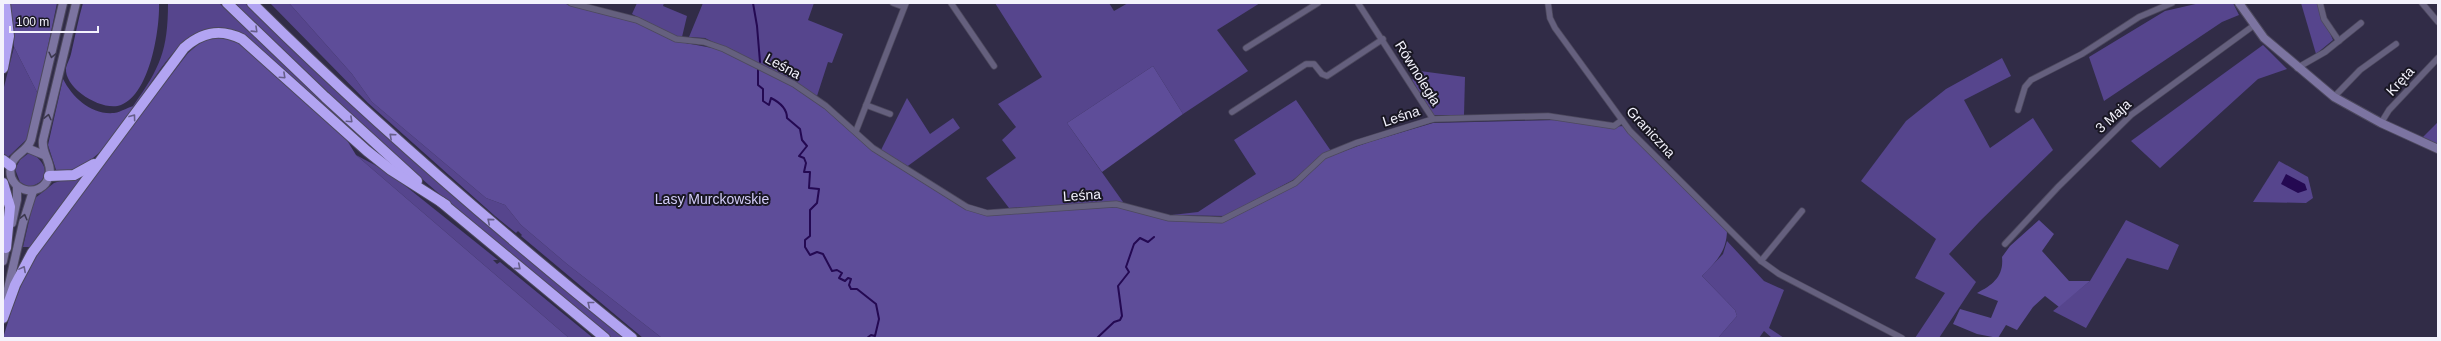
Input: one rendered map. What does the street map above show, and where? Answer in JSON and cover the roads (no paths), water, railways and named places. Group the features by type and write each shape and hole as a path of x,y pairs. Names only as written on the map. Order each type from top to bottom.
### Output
{"highway":[{"path":"3,68 9,36 5,3"},
{"path":"228,3 351,122 446,205 605,338"},
{"path":"252,3 337,85 460,196 632,338"},
{"path":"262,3 337,85"},
{"path":"3,318 15,285 32,253 184,48 208,33 226,32 242,39 367,151 391,170 446,205"},
{"path":"49,176 64,176 83,172 109,149"},
{"path":"3,183 10,207 6,248"}],"street":[{"path":"3,262 17,200 17,187 11,176 7,163 27,148 34,133 64,3"},
{"path":"3,310 29,199 33,191 39,188 49,176 50,168 44,155 43,140 76,3"},
{"name":"Leśna","path":"570,3 637,20 676,39 704,42 724,49 794,84 826,106 856,131 873,148 978,212 987,213 1116,204 1169,218 1222,220 1295,183 1324,156 1356,143 1433,119 1548,116 1614,126 1622,120"},
{"path":"856,131 905,5 893,3"},
{"path":"951,3 994,66"},
{"path":"1246,48 1318,3"},
{"name":"Równoległa","path":"1358,3 1383,39 1433,119"},
{"name":"Graniczna","path":"1548,3 1550,18 1556,28 1622,120 1761,261 1779,274 1902,338"},
{"path":"2018,110 2025,87 2031,80 2082,54 2138,17 2172,3"},
{"path":"2239,3 2253,26 2297,68 2334,97 2381,123 2438,149"},
{"path":"2320,3 2324,19 2339,42"},
{"path":"2422,3 2438,22"},
{"path":"2297,68 2339,42 2361,23"},
{"name":"3 Maja","path":"2005,244 2058,187 2131,115 2253,26"},
{"name":"Równoległa","path":"1232,112 1306,64 1314,64 1322,74 1327,76 1383,39"},
{"path":"2334,97 2360,70 2396,44"},
{"name":"Kręta","path":"2381,123 2389,110 2438,58"},
{"path":"866,105 890,114"},
{"path":"27,148 44,155"},
{"path":"17,187 33,191"},
{"path":"1761,261 1802,211"}],"waterway":[{"path":"753,3 757,26 760,62"},
{"path":"758,69 758,85 763,89 763,101 769,105 771,98 777,102 784,109 787,118 800,129 802,140 807,146 799,156 804,158 806,163 804,172 810,172 809,188 819,189 817,203 810,210 810,236 805,240 805,247 810,255 817,252 823,254 832,271 837,270 842,273 839,278 845,281 848,278 851,279 849,285 851,289 857,289 876,304 879,319 875,336 871,335 867,338"},
{"path":"1097,338 1114,322 1120,320 1122,316 1118,286 1129,272 1126,267 1134,244 1140,238 1148,242 1154,237"}],"park label":[{"name":"Lasy Murckowskie","path":"712,199"}]}
